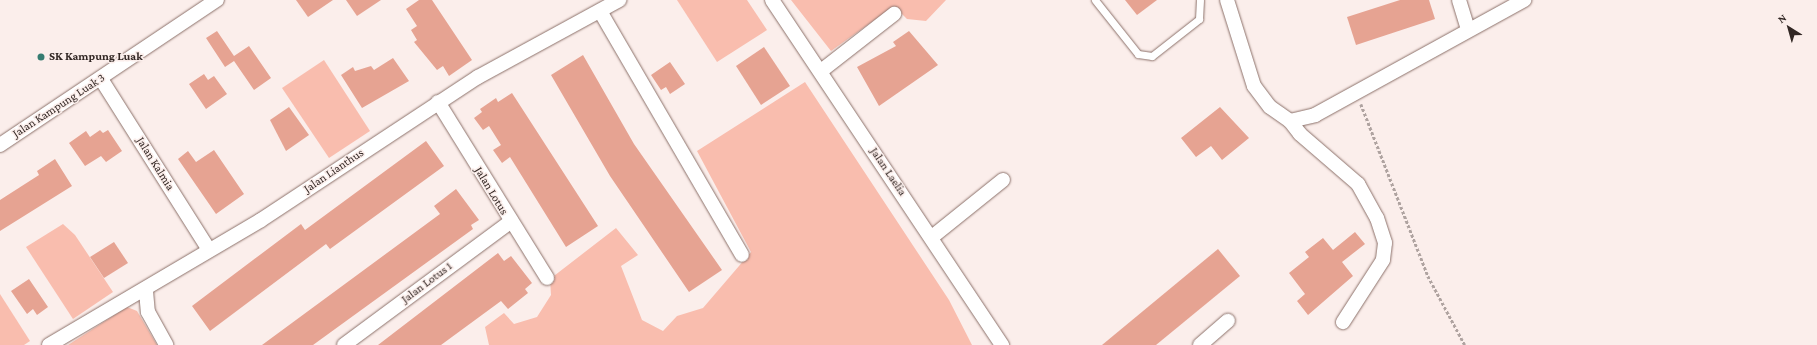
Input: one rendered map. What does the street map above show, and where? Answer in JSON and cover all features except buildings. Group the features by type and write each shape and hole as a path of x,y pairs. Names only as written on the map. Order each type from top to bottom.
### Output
{"street":[{"name":"Jalan Kampung Luak 3","path":"0,145 101,79 217,0"},
{"name":"Jalan Lianthus","path":"49,345 123,300 146,291 209,250 261,220 438,102 619,0"},
{"name":"Jalan Laelia","path":"772,0 932,237 1002,345"},
{"path":"1227,0 1254,86 1270,107 1290,121 1300,134 1358,184 1378,218 1385,243 1383,260 1343,322"},
{"path":"1459,0 1468,30"},
{"path":"1290,121 1315,115 1524,0"},
{"path":"600,11 742,255"},
{"path":"821,71 894,14"},
{"name":"Jalan Kalmia","path":"101,79 209,250"},
{"name":"Jalan Lotus","path":"438,102 510,222 546,278"},
{"path":"932,237 1003,180"},
{"name":"Jalan Lotus 1","path":"344,345 510,222"},
{"path":"146,291 148,312 166,345"},
{"path":"1200,345 1228,321"}],"lane":[{"path":"1095,0 1138,54 1152,56 1200,19 1200,0"}],"path":[{"path":"1356,92 1428,276 1465,345"}],"shaded area":[{"path":"677,0 747,0 767,30 717,62"},
{"path":"791,0 946,0 926,21 907,19 894,6 831,51"},
{"path":"324,60 370,131 329,158 282,88"},
{"path":"805,82 949,300 972,345 489,345 485,327 504,313 514,324 537,317 551,295 550,279 616,228 638,255 621,266 642,320 663,331 677,316 703,308 751,252 697,151"},
{"path":"63,224 75,235 113,292 73,319 26,247"},
{"path":"0,294 30,341 24,345 0,345"},
{"path":"127,307 137,311 157,345 68,345"}],"place":[{"name":"SK Kampung Luak","path":"41,57"}]}
